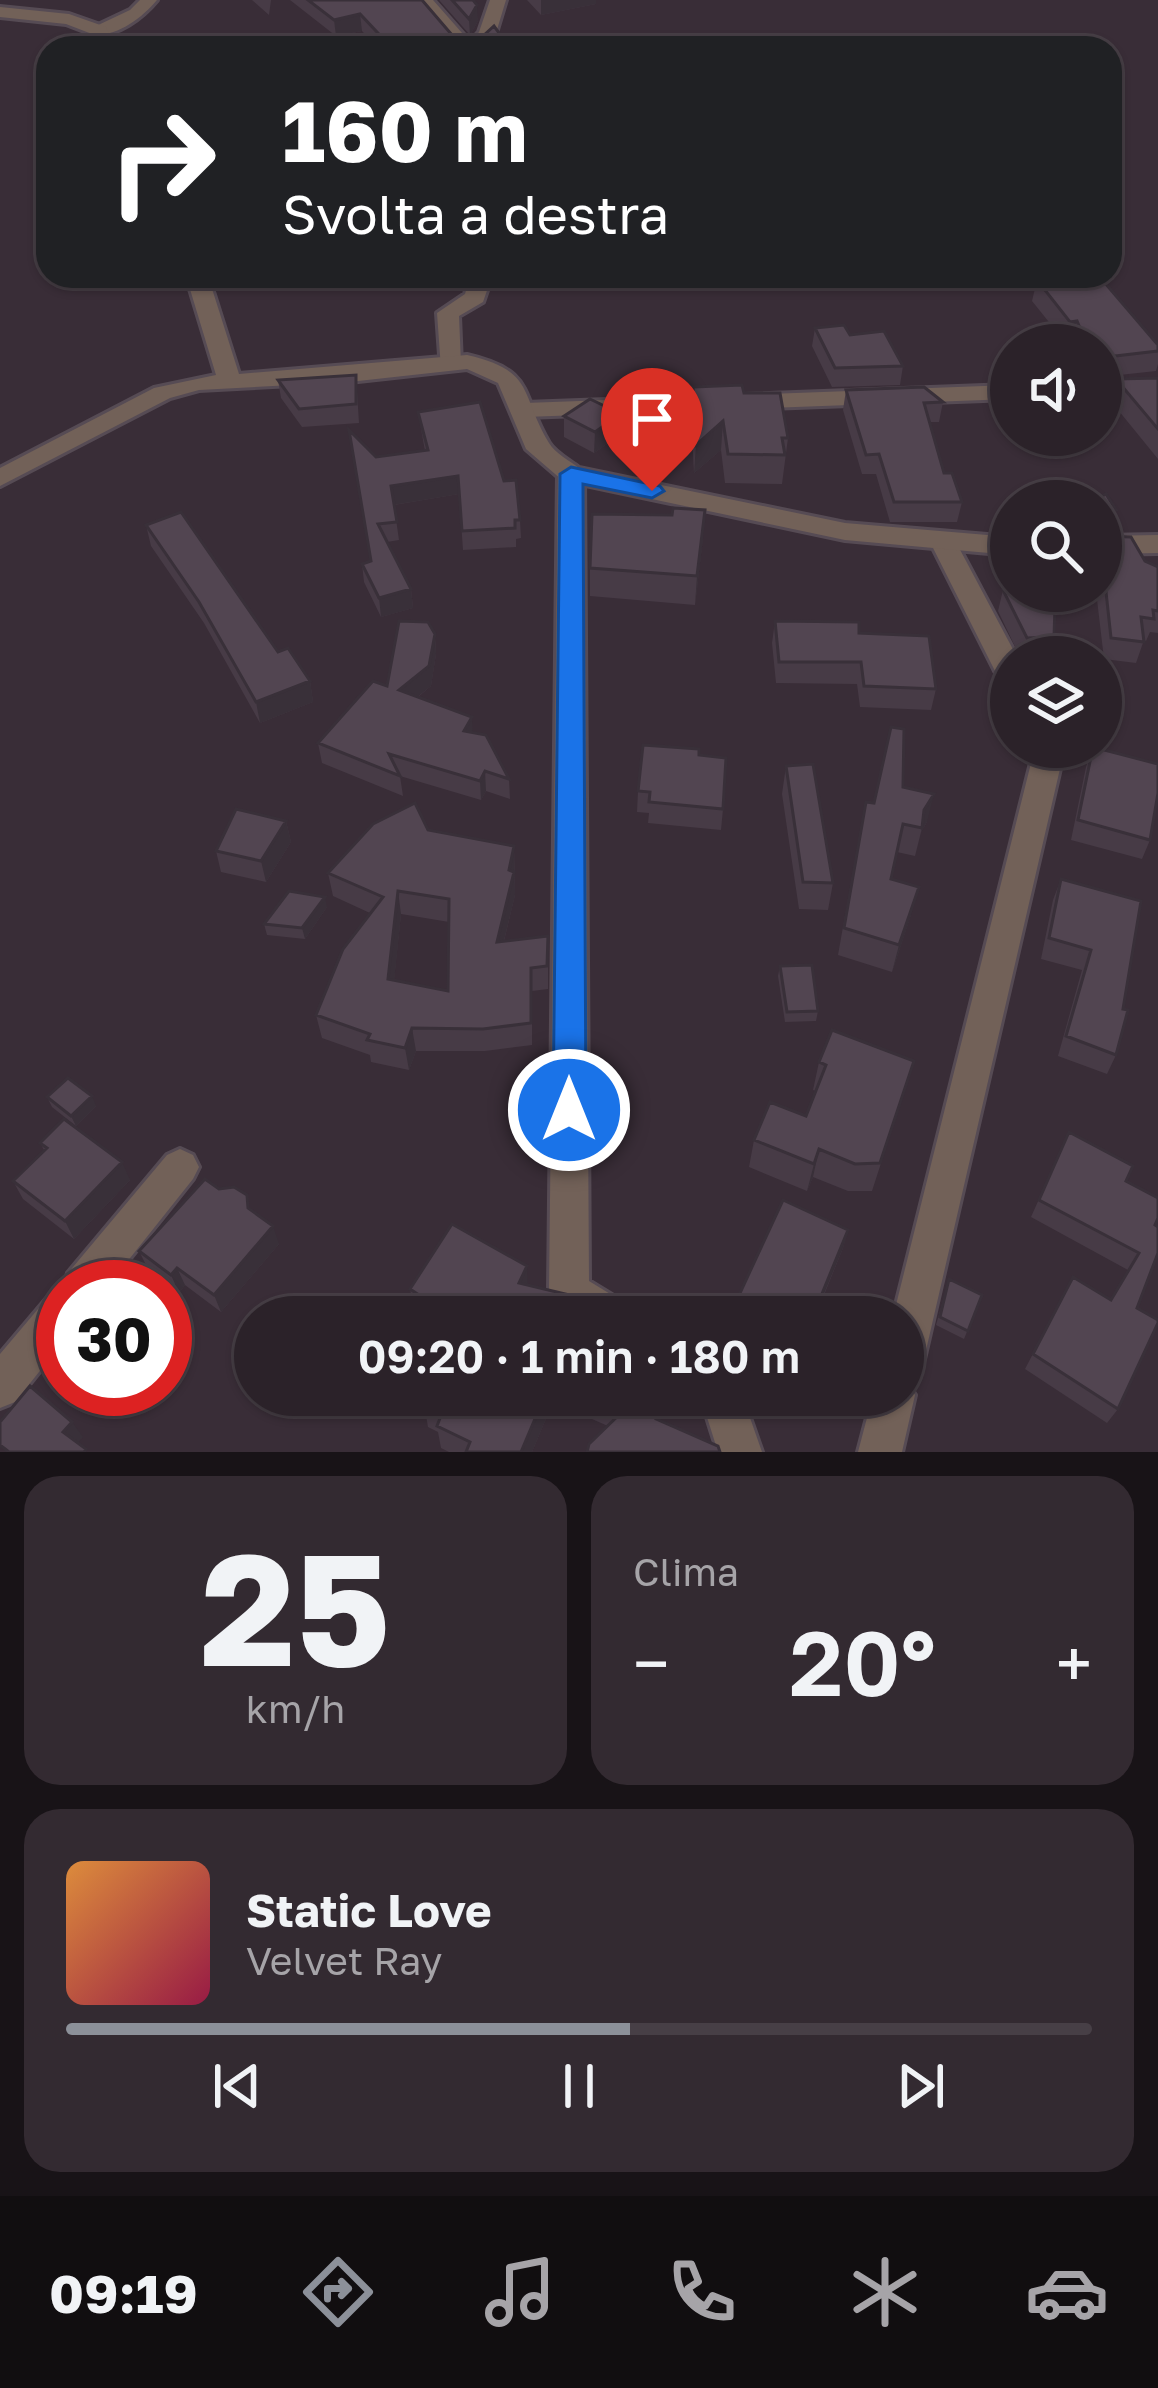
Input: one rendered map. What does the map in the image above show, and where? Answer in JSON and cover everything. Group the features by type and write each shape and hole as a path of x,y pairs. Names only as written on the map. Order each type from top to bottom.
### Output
{"street":[{"path":"108,36 149,0"},
{"path":"424,0 455,36"},
{"path":"484,36 498,0"},
{"path":"0,12 69,19 97,36"},
{"path":"201,288 229,380"},
{"path":"449,364 448,314 475,297 478,288"},
{"path":"0,478 162,393 229,380 350,375 449,364 489,367 507,379 525,410 538,449 571,474 842,532 990,545"},
{"path":"1122,388 1158,387"},
{"path":"525,410 990,393"},
{"path":"571,474 569,1291 577,1296"},
{"path":"944,544 992,636"},
{"path":"1122,545 1158,544"},
{"path":"918,1296 1045,768"},
{"path":"104,1260 180,1168"},
{"path":"0,1387 36,1343"},
{"path":"728,1416 740,1452"},
{"path":"880,1452 889,1416"}],"building":[{"path":"308,0 422,0 452,35 483,36 381,36 360,14 334,20"},
{"path":"452,0 473,0 477,5 469,19"},
{"path":"494,26 501,36 483,36"},
{"path":"1043,288 1109,288 1158,345 1158,351 1122,355 1122,324 1070,322"},
{"path":"844,325 850,335 884,331 903,366 835,368 815,328"},
{"path":"356,375 356,404 299,409 278,380"},
{"path":"1158,378 1158,429 1122,386 1122,379"},
{"path":"742,385 744,393 780,393 788,438 782,438 785,455 728,454 723,421 696,445 693,387"},
{"path":"924,387 943,402 924,403 944,473 952,473 962,502 894,502 879,454 866,455 846,390"},
{"path":"590,399 621,414 595,432 564,416"},
{"path":"480,402 504,481 516,480 520,520 515,520 515,528 462,531 458,476 391,486 397,522 378,524 411,589 379,598 362,564 371,561 349,430 376,457 428,450 418,412"},
{"path":"673,508 705,510 697,576 590,568 592,514 672,515"},
{"path":"181,512 278,652 288,648 310,681 256,702 199,602 146,525"},
{"path":"1122,537 1131,537 1145,561 1158,567 1158,611 1153,610 1154,619 1141,617 1144,642 1111,636 1108,612 1122,612"},
{"path":"1014,612 1055,612 1054,636 1026,636"},
{"path":"399,621 428,622 435,634 429,666 399,690 472,717 464,731 486,735 509,779 485,771 480,781 389,754 400,776 318,743 373,681 387,686"},
{"path":"775,621 859,622 859,633 929,636 936,689 864,686 861,662 779,662"},
{"path":"891,727 904,729 903,787 934,794 924,810 922,828 903,824 891,879 919,887 899,945 844,928 866,802 874,803"},
{"path":"643,745 699,749 699,755 726,758 723,809 649,802 650,792 638,791"},
{"path":"1122,755 1158,764 1150,840 1078,820 1089,768 1122,768"},
{"path":"813,764 833,883 803,882 786,766"},
{"path":"415,803 428,830 514,846 509,870 514,872 497,942 548,936 547,966 531,968 531,1023 483,1029 412,1028 405,1048 367,1040 370,1034 316,1015 343,949 383,897 328,873 373,824","holes":["398,891 449,899 448,991 388,979"]},
{"path":"236,809 286,821 261,861 216,851"},
{"path":"1061,879 1141,901 1123,1009 1128,1010 1116,1055 1066,1036 1091,950 1049,938"},
{"path":"289,891 325,897 302,928 264,924"},
{"path":"812,965 818,1011 787,1012 780,966"},
{"path":"832,1030 914,1061 880,1163 855,1164 819,1149 814,1164 754,1140 770,1102 806,1116 826,1065 819,1062"},
{"path":"68,1078 92,1096 71,1116 47,1097"},
{"path":"64,1119 122,1162 65,1221 13,1181 47,1148 40,1143"},
{"path":"1069,1132 1133,1166 1126,1181 1158,1198 1158,1253 1137,1308 1158,1323 1118,1409 1033,1354 1073,1277 1111,1300 1139,1253 1039,1200"},
{"path":"205,1179 219,1189 234,1187 247,1195 248,1208 273,1226 214,1295 192,1279 192,1260 151,1260 139,1251"},
{"path":"783,1200 848,1230 821,1296 740,1293"},
{"path":"452,1224 527,1266 519,1283 573,1296 420,1296 410,1289"},
{"path":"949,1279 982,1295 968,1331 940,1317"},
{"path":"30,1386 36,1391 36,1416 65,1416 72,1422 63,1432 86,1449 9,1452 0,1445 0,1422"},
{"path":"441,1416 536,1416 521,1452 466,1452 470,1442 437,1426"},
{"path":"618,1416 657,1416 718,1446 720,1452 587,1452 589,1444"}],"route":[{"path":"569,1110 571,474 652,491"}]}
